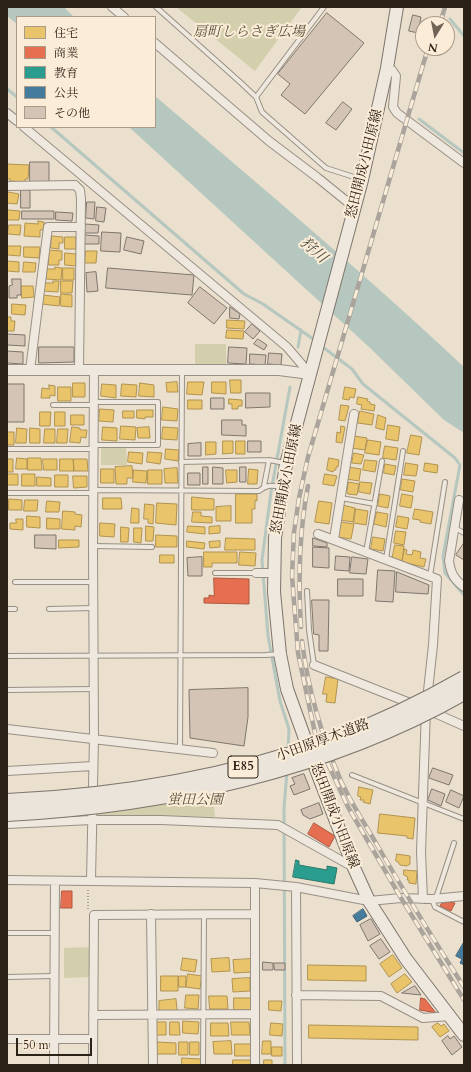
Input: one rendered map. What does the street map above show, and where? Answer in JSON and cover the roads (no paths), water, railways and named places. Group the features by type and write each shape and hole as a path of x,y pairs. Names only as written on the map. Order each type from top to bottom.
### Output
{"highway":[{"name":"小田原厚木道路","path":"7,801 85,795 159,785 218,774 280,757 334,739 397,713 464,678"},
{"name":"小田原厚木道路","path":"7,814 85,808 155,798 215,787 280,771 342,749 397,727 464,694"}],"main road":[{"name":"怒田開成小田原線","path":"397,7 387,68 354,213 284,463 279,487 271,573 276,615 278,654 287,690 354,868 369,901 406,959 464,1035"}],"street":[{"path":"112,7 123,16"},
{"path":"156,44 270,141 318,178 354,213"},
{"path":"387,68 392,70 396,76 394,107 397,113 464,163"},
{"path":"7,113 16,120"},
{"path":"25,128 287,347 310,374"},
{"path":"80,190 87,181"},
{"path":"7,186 76,185 80,190 81,227 79,370"},
{"path":"30,370 48,227 81,227"},
{"path":"7,370 279,370 310,374"},
{"path":"89,880 94,740 94,371"},
{"path":"334,539 354,414"},
{"path":"459,500 449,561 450,569 454,578 464,587"},
{"path":"318,534 437,579 426,709 421,852 422,899"},
{"path":"256,573 271,573"},
{"path":"314,665 426,709 464,726"},
{"path":"7,728 94,740 213,753"},
{"path":"7,771 93,766"},
{"path":"7,824 92,820 161,820 278,825 354,868"},
{"path":"7,880 255,883 296,887 369,901 401,898 422,899 464,896"},
{"path":"54,1065 55,881"},
{"path":"255,883 255,1065"},
{"path":"296,887 297,1065"},
{"path":"151,914 153,1065"},
{"path":"93,1065 94,915 254,914"},
{"path":"296,995 381,996 424,1018 450,1016"},
{"path":"93,1015 255,1014"},
{"path":"7,1039 93,1039"}],"lane":[{"path":"156,7 256,97 262,112 326,168 362,180"},
{"path":"256,97 324,7"},
{"path":"180,750 182,370"},
{"path":"7,449 158,445 158,402 53,405"},
{"path":"386,559 403,452"},
{"path":"181,462 269,460 284,463"},
{"path":"266,486 269,460"},
{"path":"366,553 382,461"},
{"path":"430,576 445,482"},
{"path":"7,493 181,490 259,491 266,486 279,487"},
{"path":"340,498 375,504"},
{"path":"455,528 464,534"},
{"path":"93,546 152,547"},
{"path":"215,573 256,573"},
{"path":"14,582 93,582"},
{"path":"308,591 309,630 314,665"},
{"path":"49,609 93,608"},
{"path":"7,609 15,609"},
{"path":"7,656 181,656 278,654"},
{"path":"7,690 94,689"},
{"path":"352,775 464,820"},
{"path":"454,843 434,898 434,906 464,922"},
{"path":"203,1065 204,914"},
{"path":"7,933 55,933"},
{"path":"7,977 55,976"}],"water":[{"path":"7,7 64,7 73,16 16,16 16,23 7,16"},
{"name":"狩川","path":"156,97 350,263 464,367 464,433 444,420 368,346 130,128 156,128"}],"waterway":[{"path":"455,25 464,36"},
{"path":"7,89 16,96"},
{"path":"419,119 464,153"},
{"path":"52,128 244,294 263,304 316,341"},
{"path":"298,347 301,330"},
{"path":"320,345 352,369 363,384 455,458 460,465 443,556 445,573 464,595"},
{"path":"288,751 289,729 280,701 268,636 262,560 271,492 290,387"},
{"path":"285,1065 284,808 287,771"}],"railway":[{"path":"442,16 445,7"},
{"path":"426,56 308,457 299,498 294,532 292,576 298,653 316,738 348,807 401,898 464,1000"},
{"path":"301,627 300,556 308,486"},
{"path":"302,641 312,695 322,730 345,790 400,884 464,987"}],"park label":[{"name":"扇町しらさぎ広場","path":"249,33"},
{"name":"蛍田公園","path":"195,801"}]}
